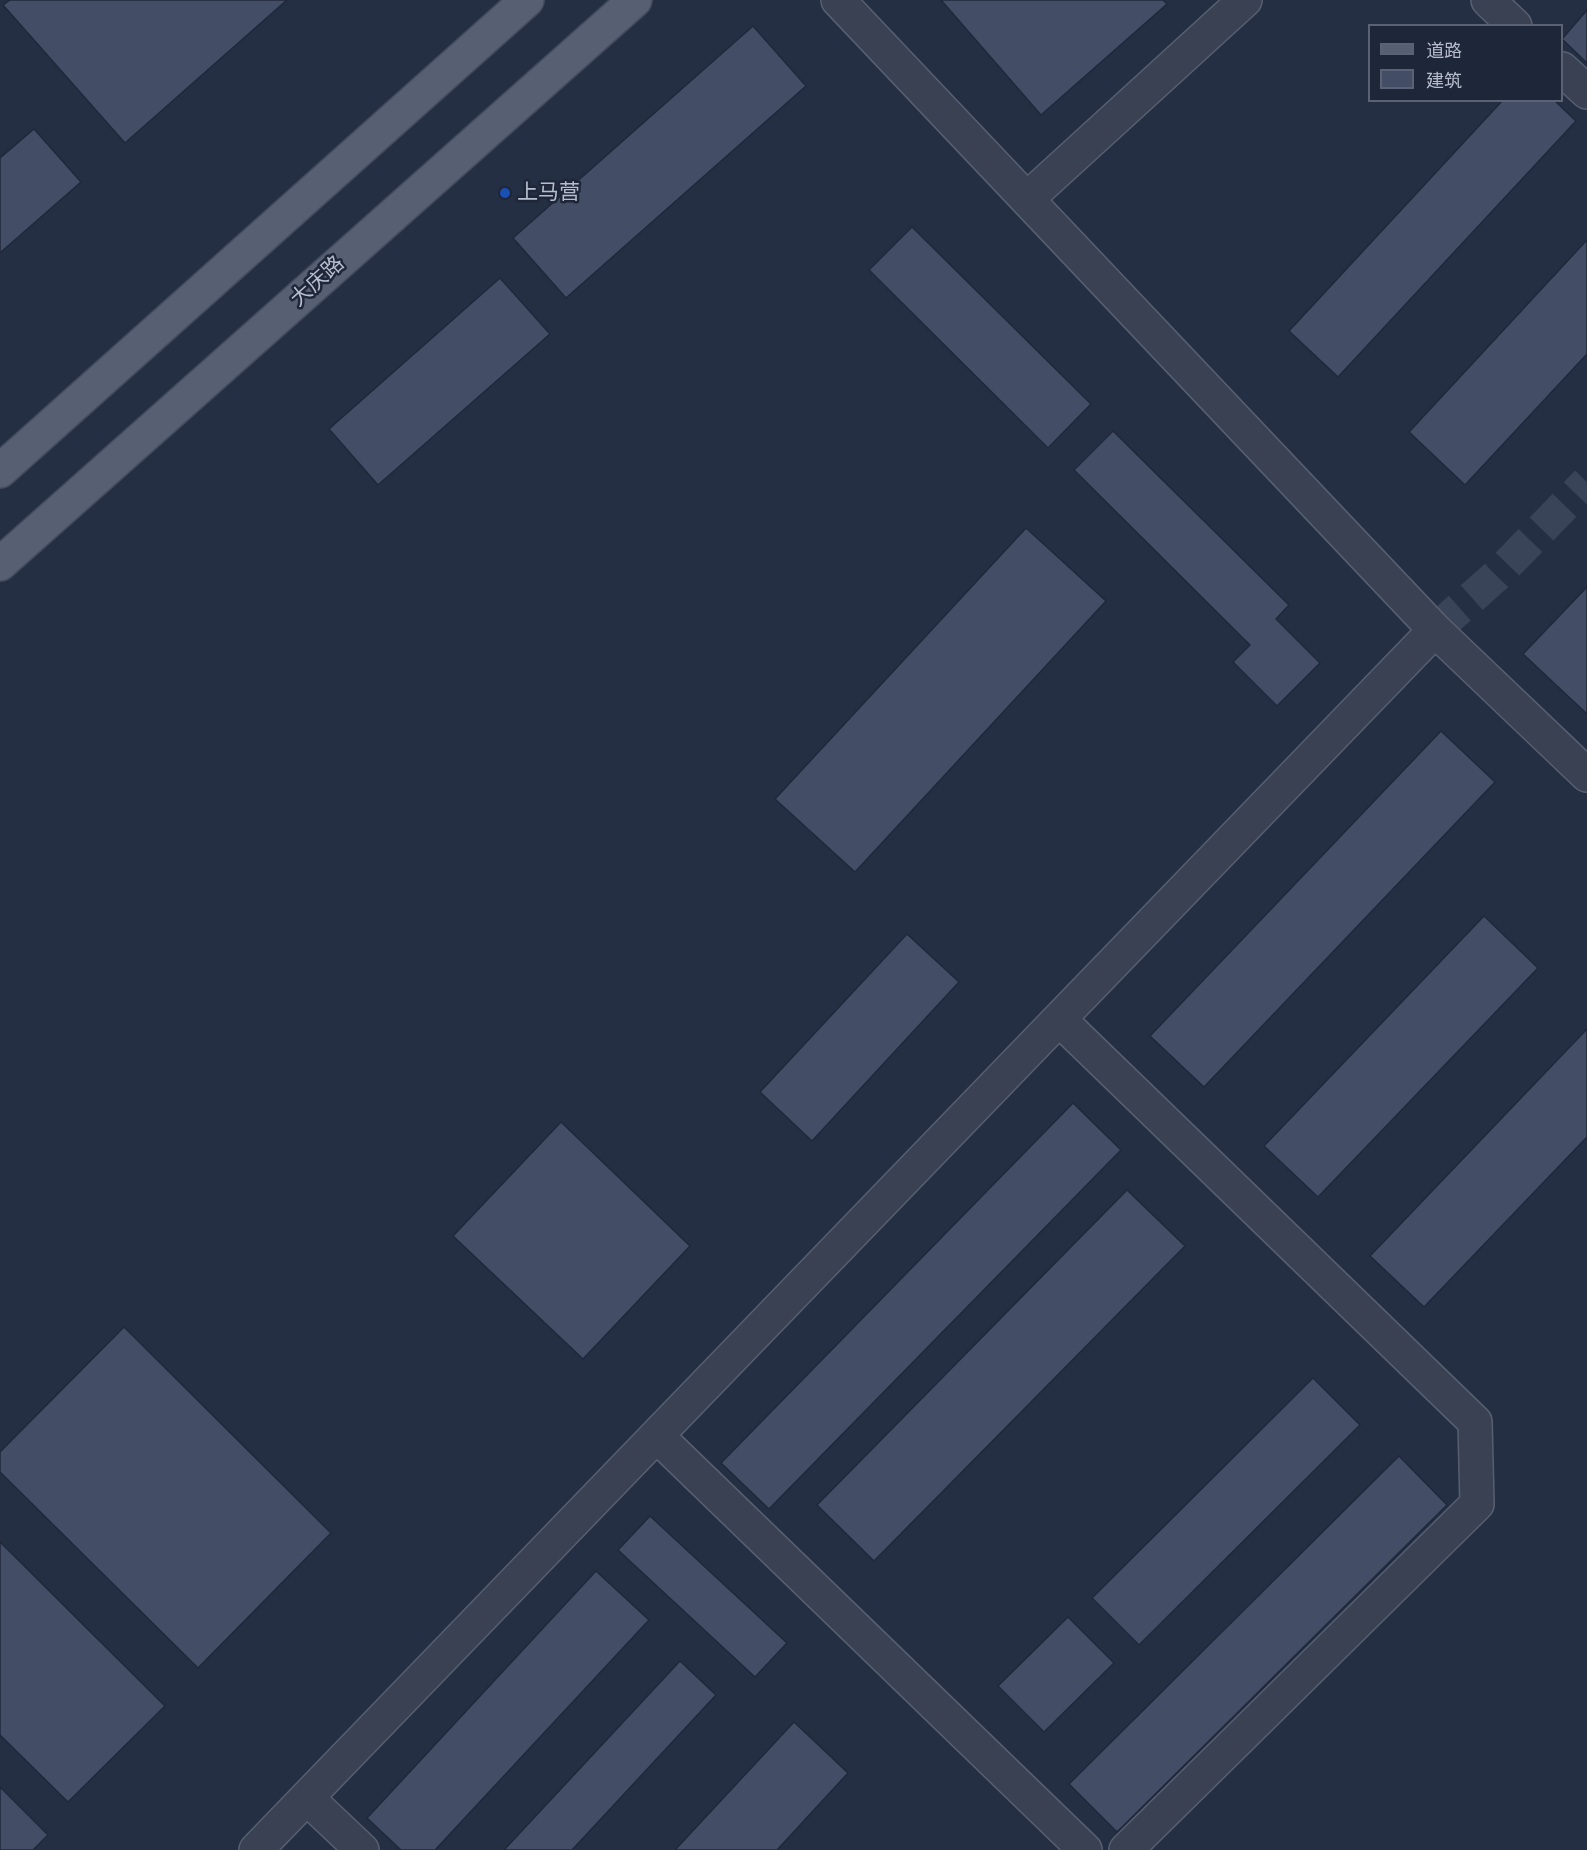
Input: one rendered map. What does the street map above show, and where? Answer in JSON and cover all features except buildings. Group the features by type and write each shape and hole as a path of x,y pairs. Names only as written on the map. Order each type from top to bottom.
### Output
{"main road":[{"path":"0,471 527,0"},
{"name":"大庆路","path":"0,564 635,0"}],"street":[{"path":"838,0 1435,630 1587,775"},
{"path":"1027,199 1245,0"},
{"path":"1488,0 1513,24"},
{"path":"1563,70 1587,92"},
{"path":"256,1850 1435,630"},
{"path":"1059,1019 1475,1422 1477,1504 1126,1850"},
{"path":"657,1436 1085,1850"},
{"path":"307,1798 362,1850"}],"tunnel":[{"path":"1435,630 1496,576 1587,482"}],"place":[{"name":"上马营","path":"505,193"}]}
